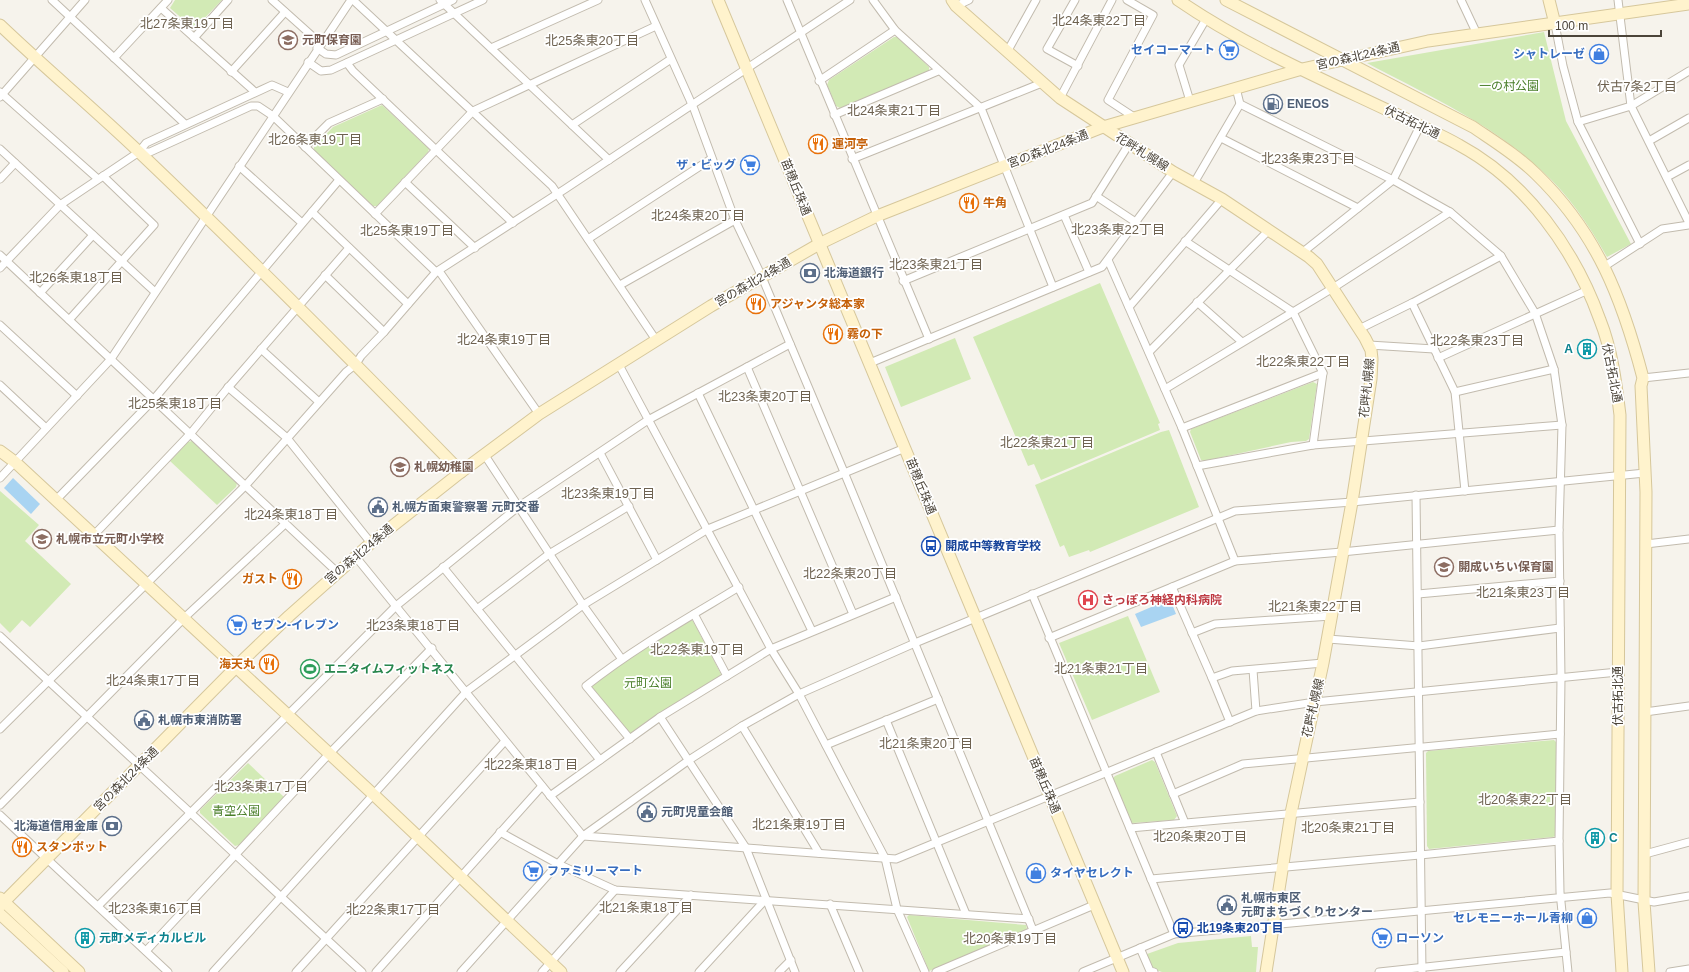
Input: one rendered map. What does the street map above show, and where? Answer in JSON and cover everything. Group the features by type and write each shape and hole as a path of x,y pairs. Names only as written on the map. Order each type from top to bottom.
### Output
{"street":[{"path":"52,0 186,124"},
{"path":"69,320 154,225 1,95 86,0"},
{"path":"114,58 168,0"},
{"path":"194,38 228,0"},
{"path":"272,0 319,45 326,54 336,55 442,2 453,0"},
{"path":"0,478 111,359 319,45 352,0 473,111 558,194 656,340"},
{"path":"308,62 321,71 331,70 482,0"},
{"path":"491,48 598,0"},
{"path":"645,0 692,104 736,220 762,277 844,472 989,820 1033,930"},
{"name":"苗穂丘珠通","path":"718,0 748,67 813,228 821,243 975,618 1123,972"},
{"path":"787,0 903,281 929,339"},
{"path":"0,729 246,485 438,271 558,194 850,0"},
{"path":"873,0 896,30 938,71 981,108 1003,166 1030,228 1052,287"},
{"path":"954,3 969,0"},
{"path":"1006,52 1036,0"},
{"path":"1074,0 1047,50 1078,66"},
{"path":"1060,98 1112,0"},
{"path":"1127,0 1153,16 1108,100 1134,117"},
{"name":"伏古拓北通","path":"1178,0 1206,19 1302,69 1460,145 1483,160 1507,179 1530,201 1550,225 1582,276 1601,321 1612,360 1620,415 1618,475 1617,894 1622,972"},
{"name":"伏古拓北通","path":"1226,0 1473,127 1505,149 1536,174 1561,201 1584,231 1605,266 1623,309 1644,378 1641,386 1645,473 1646,544 1644,639 1644,902 1649,972"},
{"path":"1461,0 1477,34"},
{"path":"1549,0 1563,66 1578,122 1640,244"},
{"path":"1605,266 1662,229 1689,224 1631,106 1618,0"},
{"path":"442,2 609,160"},
{"name":"花畔札幌線","path":"954,3 1006,52 1060,98 1173,172 1222,199 1303,252 1317,264 1369,345 1372,358 1370,379 1352,502 1342,552 1328,639 1291,813 1272,925 1266,972"},
{"name":"宮の森北24条通","path":"1,902 46,859 236,668 337,572 371,543 484,454 539,414 711,306 821,243 877,216 1103,127 1302,69 1428,41 1689,4"},
{"path":"161,8 255,92"},
{"path":"231,72 285,12"},
{"path":"1190,101 1179,65 1206,19"},
{"path":"0,25 34,58 138,152 262,271 356,364 461,472"},
{"path":"375,214 473,111 656,26"},
{"path":"820,81 896,30"},
{"path":"572,124 671,59"},
{"path":"347,62 353,71 513,223"},
{"path":"834,115 938,71"},
{"path":"1578,122 1631,106 1689,71"},
{"path":"852,159 1042,83"},
{"path":"0,268 60,205 138,152 146,143 272,85 288,92"},
{"path":"1194,183 1222,138 1240,104 1236,88"},
{"path":"306,147 329,123 383,99"},
{"path":"1240,104 1393,180 1450,212 1501,256 1535,313 1554,369 1562,425 1559,530 1561,678 1559,841 1561,898 1568,972"},
{"path":"138,152 150,152 251,106 258,106 273,116 375,214 438,271 539,414"},
{"path":"1649,141 1689,118"},
{"path":"1303,252 1393,180 1420,126"},
{"path":"1222,138 1358,208"},
{"path":"903,281 1092,202 1129,144"},
{"path":"0,149 155,292"},
{"path":"588,239 712,159"},
{"path":"0,179 15,163"},
{"path":"1667,177 1689,165"},
{"path":"239,166 302,223"},
{"path":"870,363 1102,267 1173,172"},
{"path":"55,501 154,398 339,180"},
{"path":"404,182 475,248"},
{"path":"1096,196 1136,223"},
{"path":"1129,307 1222,199"},
{"path":"312,212 408,304"},
{"path":"1165,389 1333,288 1450,212"},
{"path":"1064,215 1089,272"},
{"path":"620,285 736,220"},
{"path":"1149,352 1228,270 1270,230"},
{"path":"40,293 93,235"},
{"path":"1185,241 1293,312 1323,373 1314,445"},
{"path":"93,536 191,433 228,387 349,248"},
{"path":"0,255 154,398 337,572"},
{"path":"1359,329 1412,304 1501,256"},
{"path":"1108,260 1182,428 1235,561"},
{"path":"325,275 384,332"},
{"path":"1438,358 1588,290"},
{"path":"1197,302 1242,342"},
{"path":"1412,304 1455,392 1465,491"},
{"path":"0,325 77,396"},
{"path":"98,906 396,606 518,506 648,420 790,344"},
{"path":"1369,345 1434,348"},
{"path":"261,349 320,402"},
{"path":"618,363 771,649 799,694 885,858 897,909 925,972"},
{"path":"747,367 853,614"},
{"path":"1455,392 1554,369"},
{"path":"1182,428 1323,373"},
{"path":"1644,378 1689,373"},
{"path":"0,385 46,428"},
{"path":"228,387 287,438 371,543"},
{"path":"698,393 812,632"},
{"path":"1197,466 1314,445 1562,425"},
{"path":"213,972 467,691 583,605 708,529 905,448"},
{"path":"0,451 15,462 55,501 374,795 561,972"},
{"path":"600,452 657,560"},
{"path":"484,454 583,605 621,658"},
{"path":"461,972 583,836 688,760 742,726 799,694 915,643 1235,511 1352,502 1645,473"},
{"path":"1416,495 1422,970"},
{"path":"477,609 549,554 629,506"},
{"path":"0,805 183,619 286,524"},
{"path":"1049,638 1235,561 1417,545 1559,530"},
{"path":"1646,544 1689,539"},
{"path":"356,556 467,691 583,836 896,859 1256,710 1315,702 1618,672"},
{"path":"443,567 600,760"},
{"path":"1418,594 1560,581"},
{"path":"630,739 586,686 621,658 739,587"},
{"path":"1172,588 1230,722"},
{"path":"1032,594 1049,638 1174,934"},
{"path":"550,796 660,717 771,649 896,597"},
{"path":"694,614 727,676"},
{"path":"1192,633 1215,624 1332,616"},
{"path":"1328,639 1419,646 1560,628"},
{"path":"0,636 140,764 362,972"},
{"path":"146,951 329,754 432,648"},
{"path":"1212,678 1232,671 1323,663"},
{"path":"1253,670 1256,710"},
{"path":"826,745 938,699"},
{"path":"1645,712 1689,706"},
{"path":"660,717 746,848 795,972"},
{"path":"886,720 966,914"},
{"path":"742,726 819,853"},
{"path":"1173,794 1243,764 1560,734"},
{"path":"296,972 505,740"},
{"path":"1156,752 1185,823"},
{"path":"376,972 542,786"},
{"path":"1130,828 1420,802"},
{"path":"0,815 168,972"},
{"path":"500,832 558,864 615,890 766,899 1028,919"},
{"path":"1151,879 1559,841"},
{"path":"1645,854 1689,842"},
{"path":"542,972 615,890"},
{"path":"1082,972 1174,934 1561,898 1617,894 1644,902 1654,902 1689,896"},
{"path":"620,972 692,895"},
{"path":"699,972 766,899"},
{"path":"1,902 79,972"},
{"path":"830,904 859,972"},
{"path":"936,972 1094,905"},
{"path":"0,914 63,972"},
{"path":"1140,948 1150,971 1154,972"},
{"path":"1379,972 1422,970 1566,952"},
{"path":"780,972 791,960"},
{"path":"1670,972 1689,969"}],"green space":[{"path":"175,0 222,0 194,29 170,8"},
{"name":"一の村公園","path":"1544,32 1566,121 1631,244 1607,257 1593,233 1569,200 1551,179 1522,153 1480,124 1458,111 1367,63"},
{"path":"894,37 897,37 929,67 929,72 840,108 836,106 827,85 829,80"},
{"path":"382,105 429,149 428,152 377,206 373,206 314,150 314,147 333,127"},
{"path":"1100,283 1160,423 1158,424 1160,430 1041,480 1034,464 1028,466 973,337"},
{"path":"955,338 971,379 901,407 885,367"},
{"path":"1313,382 1317,384 1309,439 1306,441 1291,442 1204,461 1201,460 1190,432 1191,429"},
{"path":"1169,430 1199,507 1090,552 1089,550 1069,557 1064,545 1060,547 1035,485"},
{"path":"192,441 237,483 236,487 217,505 170,461 188,442"},
{"path":"0,491 39,525 25,541 71,584 30,627 22,620 10,633 0,623"},
{"path":"1128,616 1160,692 1092,720 1059,643"},
{"name":"元町公園","path":"691,620 693,621 721,674 720,676 652,718 632,733 629,733 592,687 592,684 621,663"},
{"path":"1554,740 1556,742 1557,835 1553,837 1429,849 1427,846 1426,753 1428,751"},
{"path":"1152,760 1155,762 1177,816 1174,820 1133,823 1131,822 1113,778"},
{"name":"青空公園","path":"248,763 284,797 239,845 235,846 200,813 200,810"},
{"path":"909,915 1026,925 1027,929 929,971 907,917"},
{"path":"1251,936 1252,947 1258,947 1256,972 1162,972 1153,969 1147,954 1178,943"}],"water":[{"path":"13,478 40,504 31,514 4,488"},
{"path":"1170,599 1176,614 1141,627 1135,614"}],"place":[{"name":"元町保育園","path":"288,40"},
{"name":"セイコーマート","path":"1229,50"},
{"name":"シャトレーゼ","path":"1599,54"},
{"name":"ENEOS","path":"1273,104"},
{"name":"運河亭","path":"818,144"},
{"name":"ザ・ビッグ","path":"750,165"},
{"name":"牛角","path":"969,203"},
{"name":"北海道銀行","path":"810,273"},
{"name":"アジャンタ総本家","path":"756,304"},
{"name":"霧の下","path":"833,334"},
{"name":"A","path":"1587,349"},
{"name":"札幌幼稚園","path":"400,467"},
{"name":"札幌方面東警察署 元町交番","path":"378,507"},
{"name":"札幌市立元町小学校","path":"42,539"},
{"name":"開成中等教育学校","path":"931,546"},
{"name":"開成いちい保育園","path":"1444,567"},
{"name":"ガスト","path":"292,579"},
{"name":"さっぽろ神経内科病院","path":"1088,600"},
{"name":"セブン-イレブン","path":"237,625"},
{"name":"海天丸","path":"269,664"},
{"name":"エニタイムフィットネス","path":"310,669"},
{"name":"札幌市東消防署","path":"144,720"},
{"name":"元町児童会館","path":"647,812"},
{"name":"北海道信用金庫","path":"112,826"},
{"name":"C","path":"1595,838"},
{"name":"スタンポット","path":"22,847"},
{"name":"ファミリーマート","path":"533,871"},
{"name":"タイヤセレクト","path":"1036,873"},
{"name":"札幌市東区 元町まちづくりセンター","path":"1227,905"},
{"name":"セレモニーホール青柳","path":"1587,918"},
{"name":"北19条東20丁目","path":"1183,928"},
{"name":"元町メディカルビル","path":"85,938"},
{"name":"ローソン","path":"1382,938"}],"district":[{"name":"北24条東22丁目","path":"1099,20"},
{"name":"北27条東19丁目","path":"187,23"},
{"name":"北25条東20丁目","path":"592,40"},
{"name":"伏古7条2丁目","path":"1637,86"},
{"name":"北24条東21丁目","path":"894,110"},
{"name":"北26条東19丁目","path":"315,139"},
{"name":"北23条東23丁目","path":"1308,158"},
{"name":"北24条東20丁目","path":"698,215"},
{"name":"北23条東22丁目","path":"1118,229"},
{"name":"北25条東19丁目","path":"407,230"},
{"name":"北23条東21丁目","path":"936,264"},
{"name":"北26条東18丁目","path":"76,277"},
{"name":"北24条東19丁目","path":"504,339"},
{"name":"北22条東23丁目","path":"1477,340"},
{"name":"北22条東22丁目","path":"1303,361"},
{"name":"北23条東20丁目","path":"765,396"},
{"name":"北25条東18丁目","path":"175,403"},
{"name":"北22条東21丁目","path":"1047,442"},
{"name":"北23条東19丁目","path":"608,493"},
{"name":"北24条東18丁目","path":"291,514"},
{"name":"北22条東20丁目","path":"850,573"},
{"name":"北21条東23丁目","path":"1523,592"},
{"name":"北21条東22丁目","path":"1315,606"},
{"name":"北23条東18丁目","path":"413,625"},
{"name":"北22条東19丁目","path":"697,649"},
{"name":"北21条東21丁目","path":"1101,668"},
{"name":"北24条東17丁目","path":"153,680"},
{"name":"北21条東20丁目","path":"926,743"},
{"name":"北22条東18丁目","path":"531,764"},
{"name":"北23条東17丁目","path":"261,786"},
{"name":"北20条東22丁目","path":"1525,799"},
{"name":"北21条東19丁目","path":"799,824"},
{"name":"北20条東21丁目","path":"1348,827"},
{"name":"北20条東20丁目","path":"1200,836"},
{"name":"北21条東18丁目","path":"646,907"},
{"name":"北23条東16丁目","path":"155,908"},
{"name":"北22条東17丁目","path":"393,909"},
{"name":"北20条東19丁目","path":"1010,938"}]}
